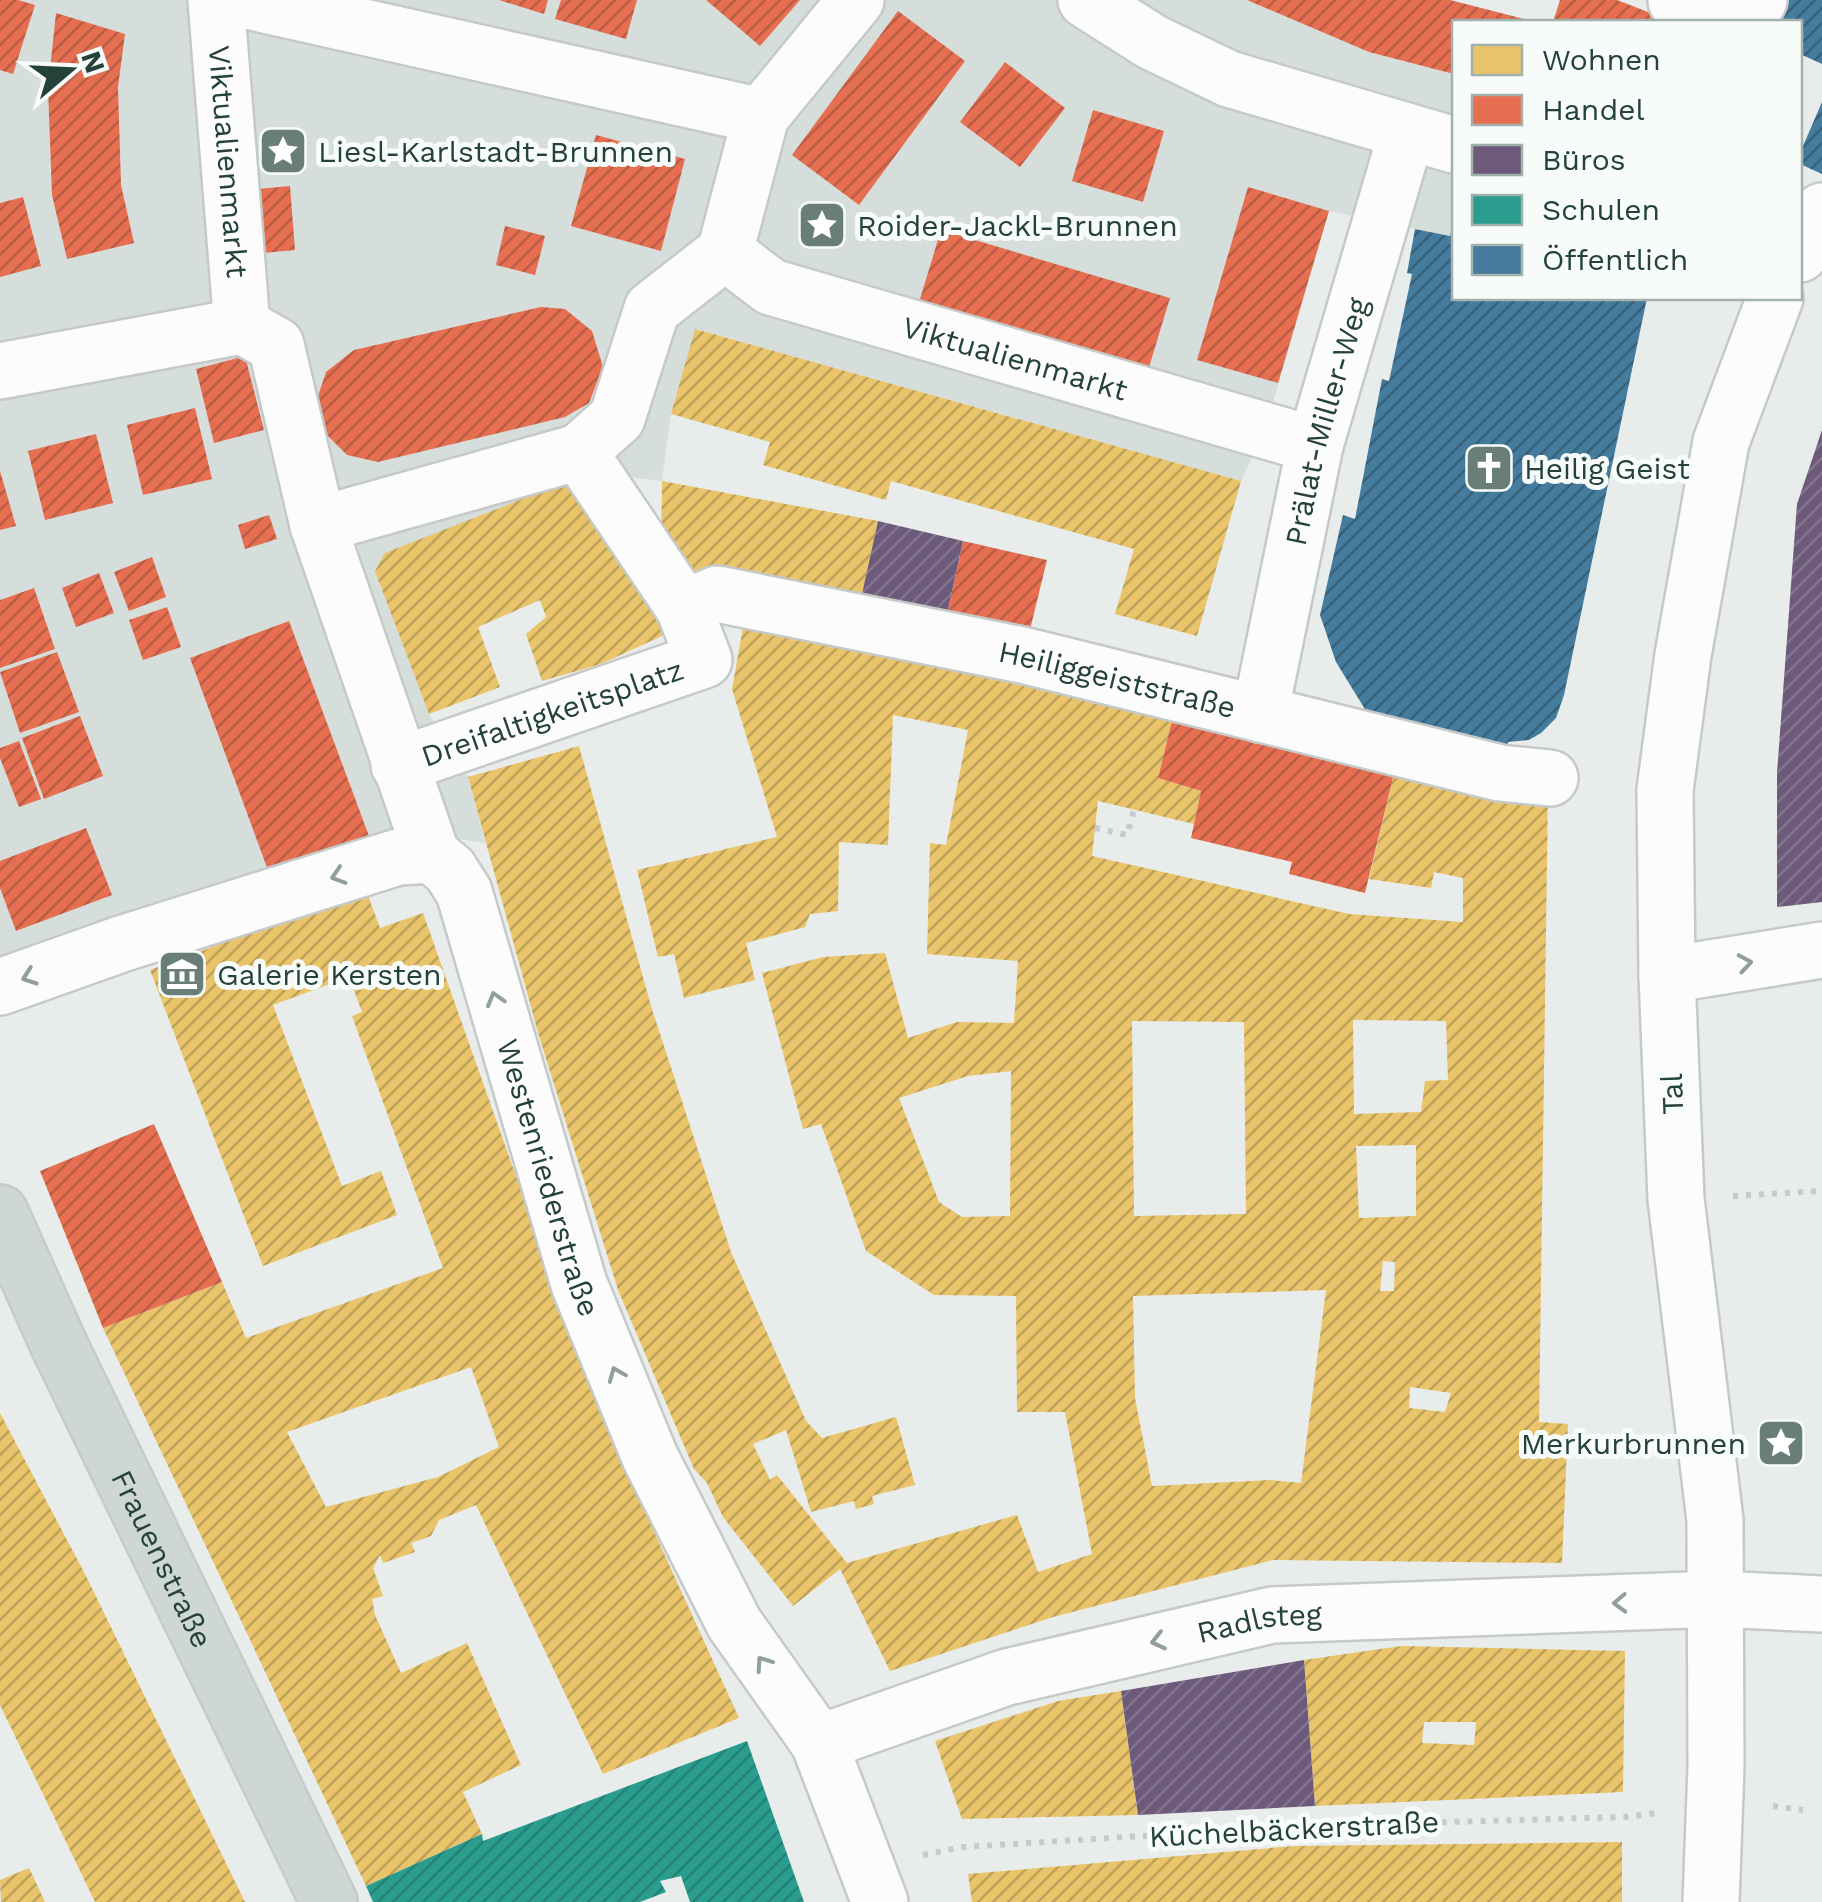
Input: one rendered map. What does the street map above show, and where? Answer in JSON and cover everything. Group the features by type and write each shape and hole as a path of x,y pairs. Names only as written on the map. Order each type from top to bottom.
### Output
{"main road":[{"name":"Frauenstraße","path":"0,1213 58,1342 329,1902"}],"street":[{"name":"Viktualienmarkt","path":"216,0 242,326"},
{"path":"242,0 762,116"},
{"path":"318,525 579,452 617,418 652,308 725,252 762,116 856,0"},
{"path":"1086,0 1152,42 1230,78 1431,138"},
{"path":"1676,1 1714,20"},
{"name":"Prälat-Miller-Weg","path":"1260,714 1315,445 1431,138"},
{"name":"Viktualienmarkt","path":"725,252 771,287 1315,445"},
{"name":"Tal","path":"1710,1902 1717,1599 1715,1520 1676,1199 1665,790 1683,655 1721,442 1774,300"},
{"path":"0,371 242,326 276,345 318,525 432,856 398,856 121,944 0,988"},
{"name":"Dreifaltigkeitsplatz","path":"399,765 704,660 684,608 579,452"},
{"name":"Heiliggeiststraße","path":"684,608 717,594 1022,655 1500,773 1550,778"},
{"name":"Westenriederstraße","path":"432,856 450,870 464,892 579,1284 650,1457 734,1623 819,1743 880,1902"},
{"path":"1668,975 1822,950"},
{"name":"Radlsteg","path":"819,1743 1006,1677 1272,1615 1717,1599 1822,1604"}],"path":[{"path":"1096,828 1128,835 1134,810"},
{"path":"1676,1199 1822,1191"},
{"path":"1773,1806 1803,1810"},
{"name":"Küchelbäckerstraße","path":"964,1847 1304,1826 1624,1817"}],"shaded area":[{"path":"0,0 1450,0 1529,20 1452,20 1450,236 1329,211 1265,430 1241,481 696,329 671,414 662,481 592,473 386,553 375,570 429,714 468,777 485,843 424,834 0,962"}],"building: Wohnen":[{"path":"695,329 1241,481 1197,636 1115,614 1134,549 891,481 886,500 763,465 770,442 671,414"},
{"path":"568,481 675,630 601,664 542,681 526,634 546,617 540,600 478,627 500,687 429,714 375,571 385,553"},
{"path":"662,481 878,521 860,603 687,573 661,543"},
{"path":"745,616 1176,704 1158,778 1201,791 1194,824 1098,801 1092,856 1349,914 1463,922 1463,878 1434,872 1431,888 1369,879 1398,757 1548,792 1539,1422 1568,1424 1562,1563 1273,1560 1053,1617 890,1671 840,1569 793,1606 723,1517 707,1483 694,1469 618,1290 539,1036 468,777 579,746 651,1006 731,1252 806,1421 822,1438 896,1417 915,1485 872,1496 874,1504 856,1509 854,1501 811,1512 786,1430 753,1444 770,1480 777,1475 847,1563 1017,1515 1038,1572 1092,1554 1065,1412 1017,1412 1016,1296 934,1295 866,1251 821,1124 803,1129 762,973 823,957 885,953 908,1038 957,1022 1014,1023 1018,961 927,954 930,843 946,845 968,730 893,715 888,845 839,842 838,911 810,914 805,927 746,943 755,980 684,998 674,954 658,957 637,870 777,837 732,689","holes":["1353,1020 1446,1021 1448,1080 1425,1081 1421,1112 1354,1114","1132,1021 1244,1022 1246,1214 1134,1216","1011,1071 1010,1216 962,1217 939,1202 899,1098 968,1076","1416,1145 1416,1216 1359,1218 1356,1146","1383,1261 1395,1262 1394,1291 1380,1291","1326,1290 1301,1483 1270,1480 1152,1486 1135,1398 1133,1296","1410,1387 1451,1393 1445,1412 1409,1408"]},
{"path":"366,890 380,928 423,913 599,1411 739,1718 603,1774 476,1505 439,1520 431,1536 411,1543 415,1552 383,1563 380,1555 373,1568 383,1596 372,1599 375,1615 401,1673 467,1643 521,1765 463,1792 482,1834 366,1886 103,1328 222,1282 246,1338 443,1268 352,1016 362,1012 349,977 273,1005 342,1186 381,1171 397,1215 263,1266 150,970","holes":["471,1367 499,1447 438,1477 326,1507 287,1432"]},
{"path":"0,1413 86,1576 245,1902 95,1902 0,1705"},
{"path":"1401,1646 1625,1651 1623,1792 1315,1806 1304,1660","holes":["1424,1722 1476,1722 1474,1745 1422,1743"]},
{"path":"1121,1691 1138,1815 962,1819 935,1741 1058,1701"},
{"path":"1622,1842 1622,1902 972,1902 968,1874 1294,1846"},
{"path":"29,1868 45,1902 1,1902 0,1880"}],"building: Handel":[{"path":"0,0 35,5 13,74 0,70"},
{"path":"499,0 548,0 544,14"},
{"path":"561,0 637,0 626,39 555,19"},
{"path":"706,0 800,0 760,46"},
{"path":"1247,0 1450,0 1528,20 1452,20 1452,73 1369,52"},
{"path":"1560,0 1617,0 1669,20 1554,20"},
{"path":"898,11 965,61 859,205 792,155"},
{"path":"56,13 125,34 118,87 121,185 134,243 67,259 52,195 48,88"},
{"path":"1005,62 1065,108 1020,167 960,122"},
{"path":"1093,110 1164,131 1143,202 1072,181"},
{"path":"596,135 685,159 661,251 571,226"},
{"path":"290,186 295,250 263,253 258,189"},
{"path":"1248,187 1329,211 1278,383 1197,360"},
{"path":"23,197 41,266 0,277 0,203"},
{"path":"505,226 545,236 535,275 496,265"},
{"path":"941,230 1170,298 1146,377 917,309"},
{"path":"541,307 565,309 592,331 603,367 589,403 565,417 378,462 347,455 322,430 316,402 326,372 354,350"},
{"path":"245,356 264,430 214,443 196,369"},
{"path":"195,408 212,479 143,495 127,425"},
{"path":"96,434 113,503 45,520 28,451"},
{"path":"0,471 16,526 0,530"},
{"path":"269,515 277,539 245,549 238,525"},
{"path":"963,541 1047,560 1027,642 945,623"},
{"path":"152,557 166,597 129,611 114,572"},
{"path":"99,573 114,613 76,627 62,588"},
{"path":"34,588 55,649 0,668 0,600"},
{"path":"167,607 181,647 143,660 129,620"},
{"path":"289,621 369,836 269,873 190,658"},
{"path":"57,652 79,712 20,733 0,672"},
{"path":"1176,704 1398,757 1365,893 1289,874 1292,862 1191,838 1201,791 1158,778"},
{"path":"80,716 103,776 44,799 22,738"},
{"path":"19,741 41,799 19,807 0,758 0,748"},
{"path":"86,828 112,895 16,931 0,888 0,861"},
{"path":"154,1124 222,1282 103,1328 40,1171"}],"building: Büros":[{"path":"1822,430 1822,902 1777,907 1777,773 1797,504"},
{"path":"878,521 963,541 945,623 860,603"},
{"path":"1304,1660 1315,1806 1138,1815 1121,1691"}],"building: Schulen":[{"path":"747,1741 804,1902 690,1902 681,1876 660,1881 666,1892 640,1902 373,1902 366,1886 482,1834 483,1841"}],"building: Öffentlich":[{"path":"1783,0 1822,0 1822,64 1802,55 1802,20 1774,20"},
{"path":"1822,102 1822,174 1802,165 1802,148"},
{"name":"Heilig Geist","path":"1452,228 1452,300 1647,300 1564,695 1556,718 1541,733 1529,740 1508,742 1503,766 1374,724 1336,662 1320,615 1343,515 1355,519 1382,379 1389,381 1412,274 1407,273 1415,229 1450,236"}],"place":[{"name":"Liesl-Karlstadt-Brunnen","path":"283,151"},
{"name":"Roider-Jackl-Brunnen","path":"822,225"},
{"name":"Heilig Geist","path":"1489,468"},
{"name":"Galerie Kersten","path":"182,974"},
{"name":"Merkurbrunnen","path":"1781,1443"}]}
